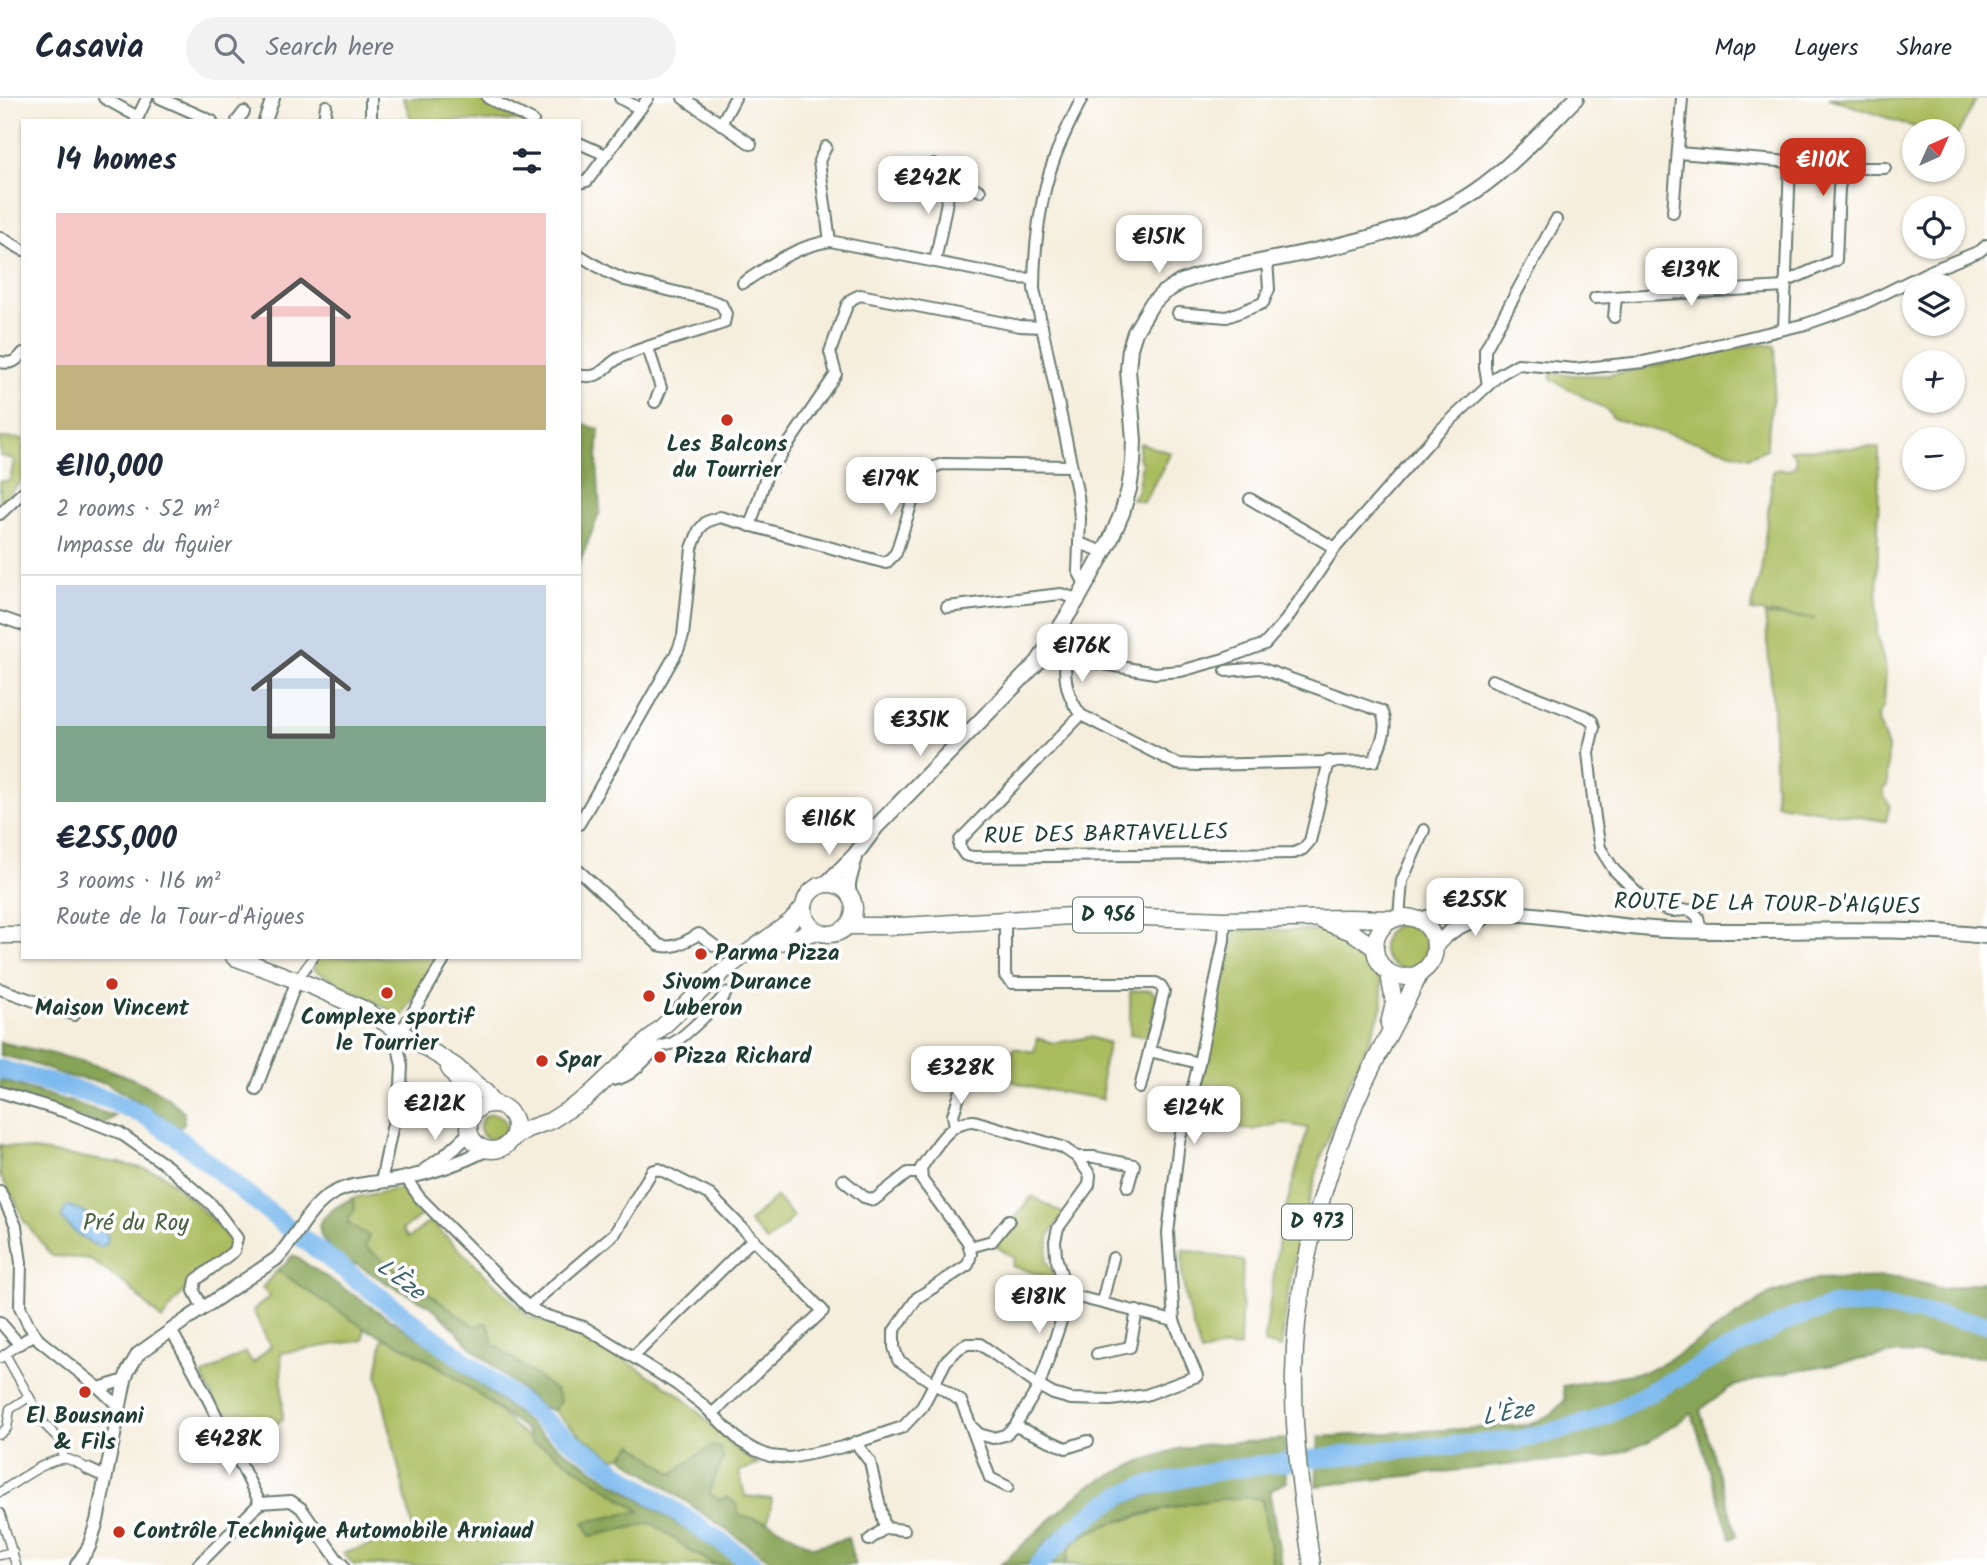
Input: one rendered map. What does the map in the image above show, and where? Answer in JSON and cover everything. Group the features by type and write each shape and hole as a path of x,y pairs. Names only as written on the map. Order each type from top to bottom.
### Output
{"main road":[{"path":"494,1103 477,1109 470,1121 473,1140 486,1150 502,1149 513,1138 585,1099 704,988 790,922 804,907 808,894 825,884 855,855 876,827 1038,662 1082,593 1122,513 1133,463 1128,370 1130,348 1135,332 1151,306 1163,293 1181,282 1201,275 1414,224 1451,206 1495,176 1576,98"},
{"path":"804,907 807,921 818,931 837,933 848,926 852,920 848,883 855,855"},
{"path":"825,884 842,887 851,900"},
{"name":"D 956","path":"851,900 881,920 902,926"},
{"name":"ROUTE DE LA TOUR-D'AIGUES","path":"1420,920 1478,912 1701,931 1886,930 1987,936"},
{"name":"ROUTE DE LA TOUR-D'AIGUES","path":"1435,947 1454,928 1470,921 1504,913"},
{"name":"D 956","path":"848,926 902,926 1107,915 1225,920 1395,918"},
{"path":"1406,916 1420,920 1433,936 1435,947 1431,962 1420,973 1405,977 1389,973 1379,962 1375,948 1378,932 1395,918 1406,916"},
{"name":"D 956","path":"1314,919 1352,932 1375,948"},
{"path":"751,951 818,931"},
{"path":"0,935 21,935"},
{"path":"239,959 363,1009 456,1066 494,1103 521,1115 560,1114"},
{"name":"D 973","path":"1387,1037 1394,1003 1389,973"},
{"name":"D 973","path":"1312,1565 1294,1419 1297,1330 1311,1245 1341,1140 1358,1098 1420,973"},
{"path":"434,1054 450,1069 466,1093 472,1115"},
{"path":"509,1110 516,1123 513,1138"}],"street":[{"path":"104,98 137,119 147,98"},
{"path":"160,98 207,119"},
{"path":"266,119 272,98"},
{"path":"371,98 371,119"},
{"path":"488,98 529,119"},
{"path":"620,98 640,109"},
{"path":"581,182 587,181 648,98"},
{"path":"682,98 751,144"},
{"path":"721,124 736,98"},
{"path":"947,607 1082,593 1078,571 1080,518 1034,289 1034,259 1045,191 1054,158 1082,98"},
{"path":"1673,212 1682,98"},
{"path":"324,119 326,106"},
{"path":"581,144 606,156"},
{"path":"826,147 819,161 830,240"},
{"path":"1678,153 1790,162 1784,329"},
{"path":"934,164 980,191"},
{"path":"1595,298 1785,284 1836,260 1839,188 1844,168 1885,168"},
{"path":"935,262 952,176"},
{"path":"1488,385 1485,350 1556,220"},
{"path":"0,237 21,249"},
{"path":"743,283 792,251 830,240 1016,278 1034,279"},
{"path":"1047,650 1066,658 1155,673 1181,671 1265,644 1286,620 1335,548 1437,433 1499,375 1518,364 1575,369 1643,362 1805,324 1863,304 1928,272 1980,251 1987,245"},
{"path":"581,256 625,280 721,304 726,314 724,323 620,357 599,375 581,375"},
{"path":"1178,313 1227,317 1263,303 1269,289 1267,260"},
{"path":"750,526 766,477 836,374 830,352 852,299 860,295 1020,327 1042,327"},
{"path":"1614,317 1616,297"},
{"path":"648,348 661,388 655,402"},
{"path":"0,362 13,363 21,355"},
{"path":"581,820 678,650 683,636 692,548 699,530 706,522 720,517 886,563 896,553 918,483 923,474 933,467 943,464 1071,466"},
{"path":"0,514 21,494"},
{"path":"1250,499 1335,548"},
{"path":"1079,543 1104,552"},
{"path":"0,617 21,624"},
{"path":"1066,658 1064,672 1068,691 1072,703 1081,715 1177,764 1374,761 1384,733 1385,720 1381,711 1260,668 1226,671"},
{"path":"1492,680 1592,721 1594,727 1588,752 1600,848 1614,870 1640,895 1658,908 1671,911 1689,910 1698,917 1701,931"},
{"name":"RUE DES BARTAVELLES","path":"1081,715 960,840 959,846 965,855 973,858 1294,853 1303,849 1310,841 1329,761"},
{"path":"1395,918 1402,881 1424,830"},
{"path":"581,873 659,945 674,947 699,934 715,946"},
{"path":"1005,920 1005,976 1012,984 1161,985 1164,991 1140,1088"},
{"path":"413,1176 419,1197 528,1307 583,1327 633,1357 676,1384 741,1442 771,1456 790,1458 843,1447 903,1427 922,1407 946,1361 967,1344 980,1344 1053,1395 1071,1399 1111,1400 1146,1395 1196,1376 1174,1321 1168,1233 1179,1142 1199,1063 1224,940 1225,920"},
{"path":"256,1089 296,980 312,959"},
{"path":"381,1182 401,1086 401,1032 445,959"},
{"path":"0,989 74,1015"},
{"path":"606,1080 626,1078 657,1048 679,1038 726,993"},
{"path":"1149,1051 1199,1063"},
{"path":"955,1126 953,1115 965,1078"},
{"path":"0,1092 69,1113 120,1133 166,1166 212,1205 237,1238 234,1251 196,1280 194,1291 203,1308"},
{"path":"971,1426 979,1434 993,1438 1005,1435 1015,1426 1039,1386 1070,1295 1056,1257 1058,1228 1089,1185 1090,1175 1077,1157 1062,1146 974,1121 965,1121 955,1126 921,1168 921,1173 922,1180 970,1247 968,1265 917,1298 894,1331 894,1347 898,1360 961,1401 990,1478 1008,1488"},
{"path":"413,1176 445,1156 470,1133"},
{"path":"82,1563 97,1521 125,1380 138,1354 286,1249 324,1199 330,1195 353,1186 454,1166 486,1150"},
{"path":"1077,1157 1094,1157 1134,1165 1128,1187"},
{"path":"528,1307 615,1233 652,1171 659,1169 710,1195 822,1311 712,1414"},
{"path":"843,1180 864,1197 874,1200 908,1173 921,1173"},
{"path":"0,1191 16,1226 21,1263 20,1307 38,1340 120,1408"},
{"path":"970,1247 992,1241 1009,1220"},
{"path":"633,1357 753,1239"},
{"path":"1102,1302 1113,1258"},
{"path":"1070,1295 1174,1321"},
{"path":"1097,1354 1130,1347 1137,1311"},
{"path":"0,1322 19,1344"},
{"path":"171,1331 260,1503"},
{"path":"35,1334 3,1356 45,1425 58,1438 60,1460"},
{"path":"99,1388 125,1380"},
{"path":"0,1434 7,1428 10,1409 29,1397"},
{"path":"1015,1426 1066,1448 1088,1441"},
{"path":"855,1442 870,1462 885,1528"},
{"path":"0,1492 35,1469 60,1460 78,1462 105,1478"},
{"path":"198,1565 260,1503 291,1501 301,1508 344,1565"},
{"path":"0,1513 16,1565"},
{"path":"870,1540 885,1528 904,1530"},
{"path":"0,1555 13,1552"}],"green space":[{"path":"403,98 476,98 519,119 411,119"},
{"path":"1829,98 1977,98 1965,120 1902,119 1902,123"},
{"path":"1758,344 1775,346 1776,373 1766,449 1749,457 1614,419 1607,410 1551,379 1551,372 1566,375 1609,375"},
{"path":"581,424 599,429 597,460 600,511 581,560"},
{"path":"0,438 21,439 21,481 0,503 0,481 10,481 14,459 0,456"},
{"path":"1140,443 1171,453 1144,502 1132,499 1137,492 1142,463 1138,457"},
{"path":"1879,447 1877,635 1886,671 1884,705 1878,716 1888,748 1887,786 1883,789 1890,805 1886,821 1776,804 1773,706 1765,615 1816,619 1751,611 1761,572 1773,471 1789,470 1796,465 1796,457 1790,450"},
{"path":"1405,924 1420,931 1427,946 1420,961 1405,968 1390,961 1383,946 1390,931"},
{"path":"1236,930 1306,930 1331,933 1354,940 1364,951 1368,966 1381,981 1383,1005 1343,1096 1320,1161 1298,1241 1281,1348 1264,1343 1281,1225 1308,1128 1281,1123 1252,1130 1204,1125 1193,1115"},
{"name":"Complexe sportif le Tourrier","path":"317,959 437,959 402,1017 314,970"},
{"path":"1151,990 1157,997 1148,1037 1130,1034 1130,991"},
{"path":"1090,1037 1109,1043 1102,1071 1103,1099 1029,1087 998,1076 1000,1068 1008,1067 1014,1048 1034,1052 1037,1038 1054,1043"},
{"path":"0,1042 98,1066 145,1084 184,1112 184,1124 175,1129 161,1115 106,1083 66,1076 0,1055"},
{"path":"0,1080 115,1116 102,1125 0,1091"},
{"path":"493,1114 502,1118 506,1127 502,1136 493,1140 484,1136 480,1127 484,1118"},
{"name":"Pré du Roy","path":"0,1145 119,1163 161,1173 234,1243 220,1259 191,1281 162,1320 128,1286 89,1259 52,1256 24,1221 0,1176"},
{"path":"402,1188 424,1213 402,1230 409,1238 430,1221 528,1316 578,1333 600,1344 680,1395 735,1448 758,1465 739,1471 745,1496 772,1499 768,1522 739,1516 736,1504 727,1497 719,1500 709,1494 722,1460 685,1464 673,1474 633,1445 622,1457 614,1458 579,1434 554,1411 560,1400 556,1391 491,1343 490,1330 474,1326 364,1247 346,1223 355,1208 353,1198"},
{"path":"1032,1196 1064,1214 1050,1234 1046,1260 1057,1280 1012,1266 1014,1258 994,1245"},
{"path":"776,1197 794,1217 767,1242 749,1222"},
{"path":"353,1198 355,1208 347,1223 369,1236 365,1247 474,1326 485,1323 490,1329 492,1343 556,1391 560,1400 554,1411 540,1406 472,1348 429,1305 358,1265 348,1263 331,1251 321,1236 319,1224 326,1215"},
{"path":"1183,1249 1243,1261 1240,1347 1201,1353 1184,1289"},
{"path":"293,1255 437,1350 557,1446 741,1565 716,1565 652,1523 590,1536 584,1522 640,1511 547,1448 532,1443 525,1429 445,1370 364,1328 277,1270"},
{"path":"277,1270 364,1328 364,1340 281,1353 283,1420 237,1444 202,1376 245,1352 253,1363 271,1346 253,1310 270,1297 262,1288"},
{"path":"1897,1277 1943,1289 1987,1281 1987,1357 1899,1353 1781,1373 1731,1387 1700,1410 1737,1536 1731,1539 1692,1413 1648,1442 1607,1457 1525,1463 1316,1486 1319,1437 1529,1425 1552,1414 1565,1400 1563,1386 1648,1371 1770,1294 1817,1279"},
{"path":"383,1337 451,1374 496,1408 529,1439 547,1448 641,1512 585,1522 652,1523 716,1565 354,1565 343,1553 414,1534 377,1374"},
{"path":"1284,1439 1285,1457 1168,1474 1129,1485 1090,1507 1048,1539 1027,1565 1000,1565 1088,1486 1141,1461 1201,1445"},
{"path":"633,1444 673,1474 713,1446 721,1448 723,1460 710,1488 710,1494 719,1500 727,1497 736,1504 740,1516 768,1522 813,1547 848,1538 855,1565 777,1565 622,1457"},
{"path":"1285,1468 1287,1482 1272,1489 1270,1496 1282,1565 1273,1565 1262,1500 1247,1498 1198,1502 1115,1522 1080,1538 1069,1550 1065,1565 1049,1565 1071,1535 1092,1519 1117,1507 1202,1482"},
{"path":"1254,1497 1262,1500 1273,1565 1068,1565 1068,1549 1081,1536 1105,1525 1203,1500"}],"water":[{"path":"68,1206 86,1213 95,1221 108,1236 107,1244 100,1247 95,1245 70,1228 62,1219"}],"waterway":[{"name":"L'Èze","path":"0,1069 107,1099 144,1115 178,1138 286,1226 567,1438 755,1565"},
{"name":"L'Èze","path":"1038,1565 1069,1533 1098,1509 1142,1487 1222,1470 1380,1451 1514,1441 1591,1422 1793,1318 1833,1306 1873,1305 1987,1324"}],"place":[{"name":"Les Balcons du Tourrier","path":"727,420"},
{"name":"Parma Pizza","path":"701,954"},
{"name":"Maison Vincent","path":"112,984"},
{"name":"Complexe sportif le Tourrier","path":"387,993"},
{"name":"Sivom Durance Luberon","path":"649,996"},
{"name":"Pizza Richard","path":"660,1057"},
{"name":"Spar","path":"542,1061"},
{"name":"El Bousnani & Fils","path":"85,1392"},
{"name":"Contrôle Technique Automobile Arniaud","path":"119,1532"}]}
